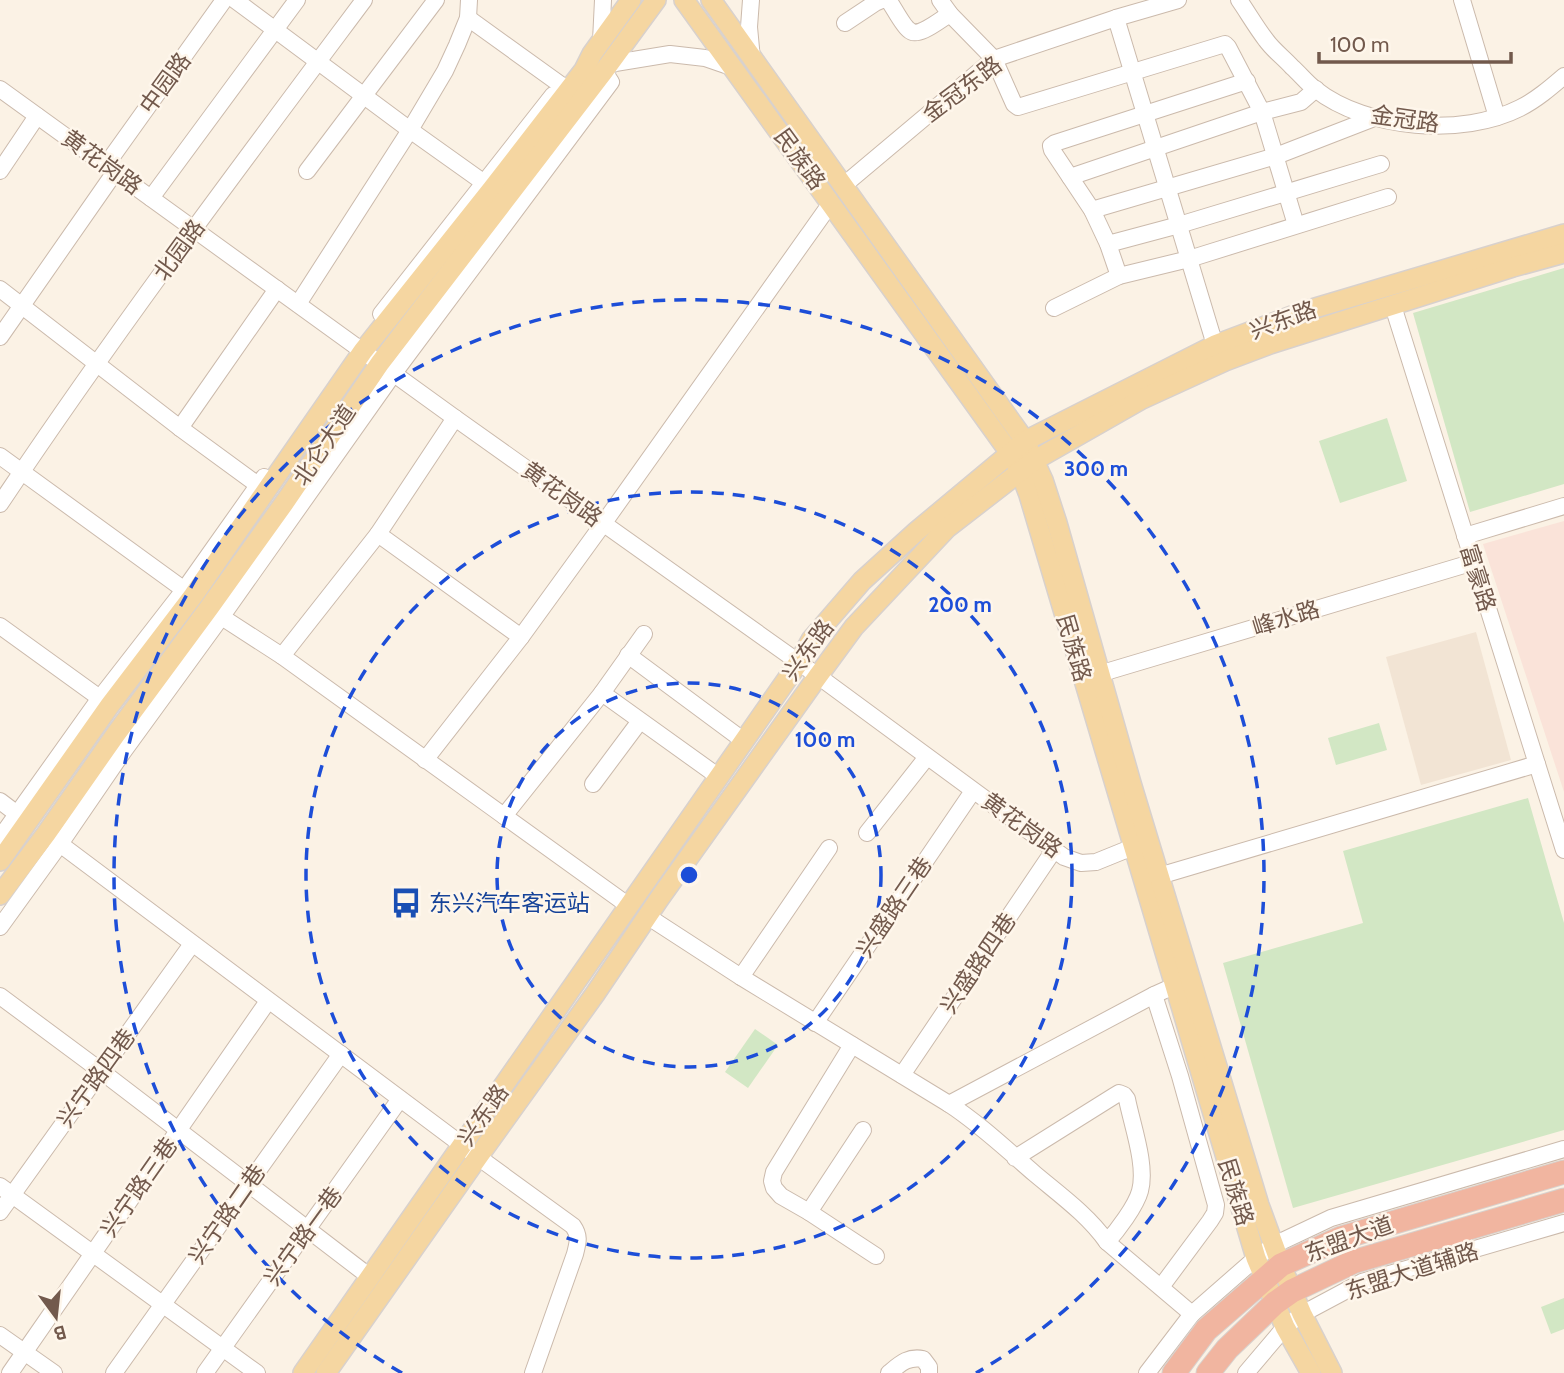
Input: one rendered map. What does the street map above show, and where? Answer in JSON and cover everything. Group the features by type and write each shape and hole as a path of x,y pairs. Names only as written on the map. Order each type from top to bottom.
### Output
{"highway":[{"name":"东盟大道","path":"1174,1373 1206,1330 1269,1261 1564,1172"},
{"name":"东盟大道","path":"1208,1373 1227,1349 1284,1297 1353,1262 1462,1242 1564,1200"}],"main road":[{"name":"北仑大道","path":"0,895 53,839 116,734 215,612 285,502 387,368 601,57 631,0"},
{"name":"北仑大道","path":"0,861 23,818 105,702 188,593 359,348 565,87 601,57 656,0"},
{"name":"民族路","path":"684,0 831,203 1018,447"},
{"name":"民族路","path":"711,0 844,185 1018,447 1057,523 1099,674 1259,1205 1269,1261"},
{"name":"兴东路","path":"326,1373 629,906 799,662 811,640 862,581 1018,447 1215,345 1305,311 1564,234"},
{"name":"兴东路","path":"303,1373 370,1277 595,994 647,916 854,627 947,528 1027,465 1142,399 1225,361 1270,344 1564,253"},
{"name":"民族路","path":"1027,465 1029,495 1174,986 1269,1261 1284,1297 1285,1327 1311,1373"},
{"name":"民族路","path":"1284,1297 1302,1314 1332,1373"}],"street":[{"name":"中园路","path":"0,337 224,0"},
{"path":"235,0 488,186"},
{"path":"151,198 297,0"},
{"name":"北园路","path":"0,505 194,229 364,0"},
{"path":"307,171 436,0"},
{"path":"298,304 445,71 468,18 468,0"},
{"path":"603,0 601,57 670,54 705,58 734,68"},
{"path":"751,0 749,27 752,59"},
{"path":"845,23 884,0 889,1 909,31 915,33 922,32 950,14"},
{"path":"940,0 994,59 1014,104 1018,107 1224,44 1262,112 1296,225"},
{"name":"金冠东路","path":"844,185 994,59 1178,0"},
{"name":"金冠路","path":"1239,0 1268,43 1315,89 1352,110 1374,118 1427,126 1470,124 1519,108 1564,76"},
{"path":"1462,0 1497,117"},
{"path":"468,18 565,87"},
{"path":"1116,18 1215,345"},
{"path":"1119,276 1092,210 1052,150 1052,146 1247,81"},
{"name":"黄花岗路","path":"0,89 455,418 799,662 1064,857 1081,863 1096,862 1133,847"},
{"path":"1070,177 1262,112 1301,102 1315,89"},
{"path":"0,171 37,116"},
{"path":"1092,210 1276,156 1374,118"},
{"path":"1108,244 1381,164"},
{"path":"1054,308 1119,276 1189,259 1388,197"},
{"path":"425,760 603,524 831,203"},
{"path":"0,289 262,488"},
{"path":"180,428 277,289"},
{"name":"富豪路","path":"1393,306 1563,840"},
{"path":"282,656 379,534 455,418"},
{"path":"0,456 188,593"},
{"path":"1465,536 1564,506"},
{"path":"379,534 521,636"},
{"name":"峰水路","path":"1099,674 1474,562"},
{"path":"215,612 282,656 629,906"},
{"path":"0,626 105,702"},
{"path":"504,816 602,693 644,634"},
{"path":"628,654 744,741"},
{"path":"602,693 719,777"},
{"path":"593,784 640,721"},
{"path":"867,833 927,757"},
{"path":"1159,876 1537,764"},
{"name":"兴盛路三巷","path":"815,1023 973,791"},
{"path":"0,802 573,1226 579,1239 575,1254 533,1373"},
{"path":"0,838 23,818"},
{"path":"0,927 53,839"},
{"path":"741,977 829,848"},
{"name":"兴盛路四巷","path":"902,1075 1054,850"},
{"path":"647,916 971,1119 1096,1226 1107,1242 1192,1314"},
{"name":"兴宁路四巷","path":"0,1212 6,1191 101,1071 192,944"},
{"path":"949,1104 1174,986"},
{"path":"1154,995 1216,1205 1210,1221 1161,1287"},
{"path":"0,996 370,1277"},
{"name":"兴宁路三巷","path":"10,1373 268,1000"},
{"path":"852,1045 774,1172 772,1181 781,1196 876,1256"},
{"name":"兴宁路二巷","path":"114,1373 341,1054"},
{"path":"1016,1158 1119,1093 1124,1095 1139,1157 1140,1193 1117,1232 1107,1242"},
{"name":"兴宁路一巷","path":"205,1373 400,1099"},
{"path":"809,1212 863,1130"},
{"path":"1147,1373 1192,1314 1331,1218 1564,1149"},
{"path":"6,1191 257,1373"},
{"name":"东盟大道辅路","path":"1246,1373 1285,1327 1302,1314 1362,1282 1462,1242 1564,1223"},
{"path":"0,1335 54,1373"},
{"path":"889,1373 902,1362 918,1358 923,1359 929,1367 929,1373"}],"shaded area":[{"path":"1564,521 1564,792 1483,544"},
{"path":"1476,632 1511,760 1421,785 1386,657"}],"green space":[{"path":"1564,268 1564,484 1470,512 1413,313"},
{"path":"1387,418 1407,481 1340,503 1319,441"},
{"path":"1379,723 1387,750 1336,765 1328,738"},
{"path":"1528,798 1564,923 1564,1130 1293,1208 1223,963 1363,923 1343,851"},
{"path":"755,1029 778,1045 748,1088 725,1072"},
{"path":"1564,1298 1564,1329 1551,1334 1541,1307"}],"place":[{"name":"东兴汽车客运站","path":"406,903"}]}
